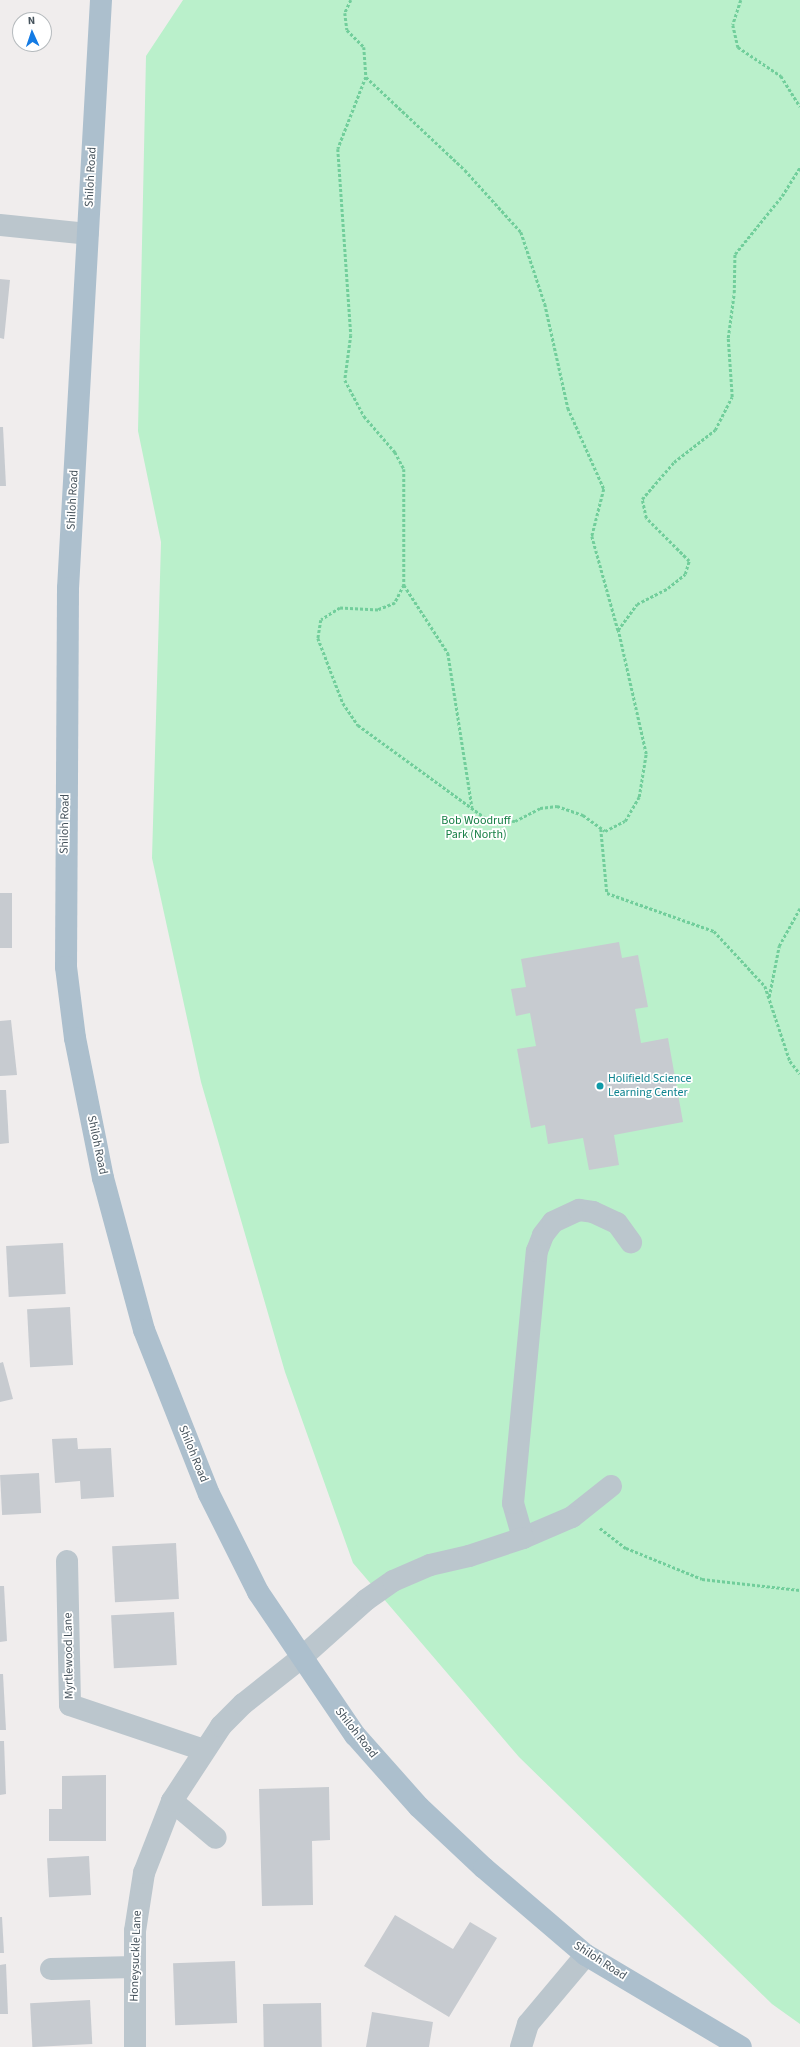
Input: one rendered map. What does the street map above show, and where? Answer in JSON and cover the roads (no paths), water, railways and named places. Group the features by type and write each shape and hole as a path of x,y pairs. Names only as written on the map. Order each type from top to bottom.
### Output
{"main road":[{"name":"Shiloh Road","path":"100,0 68,588 65,894 66,967 75,1038 103,1178 144,1330 209,1494 258,1592 301,1658 355,1735 419,1807 484,1868 586,1955 741,2047"}],"street":[{"path":"0,225 88,234"},
{"path":"523,1538 513,1503 537,1251 543,1235 553,1222 579,1210 593,1212 617,1223 631,1242"},
{"name":"Honeysuckle Lane","path":"135,2047 135,1931 144,1873 172,1801 221,1726 243,1704 301,1658 366,1600 393,1581 430,1564 469,1556 523,1538 578,1512 612,1486"},
{"name":"Myrtlewood Lane","path":"67,1561 70,1705 204,1750"},
{"path":"172,1801 216,1838"},
{"path":"521,2047 528,2024 586,1955"},
{"path":"51,1969 134,1967"}],"place":[{"name":"Holifield Science Learning Center","path":"600,1086"}],"park label":[{"name":"Bob Woodruff Park (North)","path":"476,828"}]}
